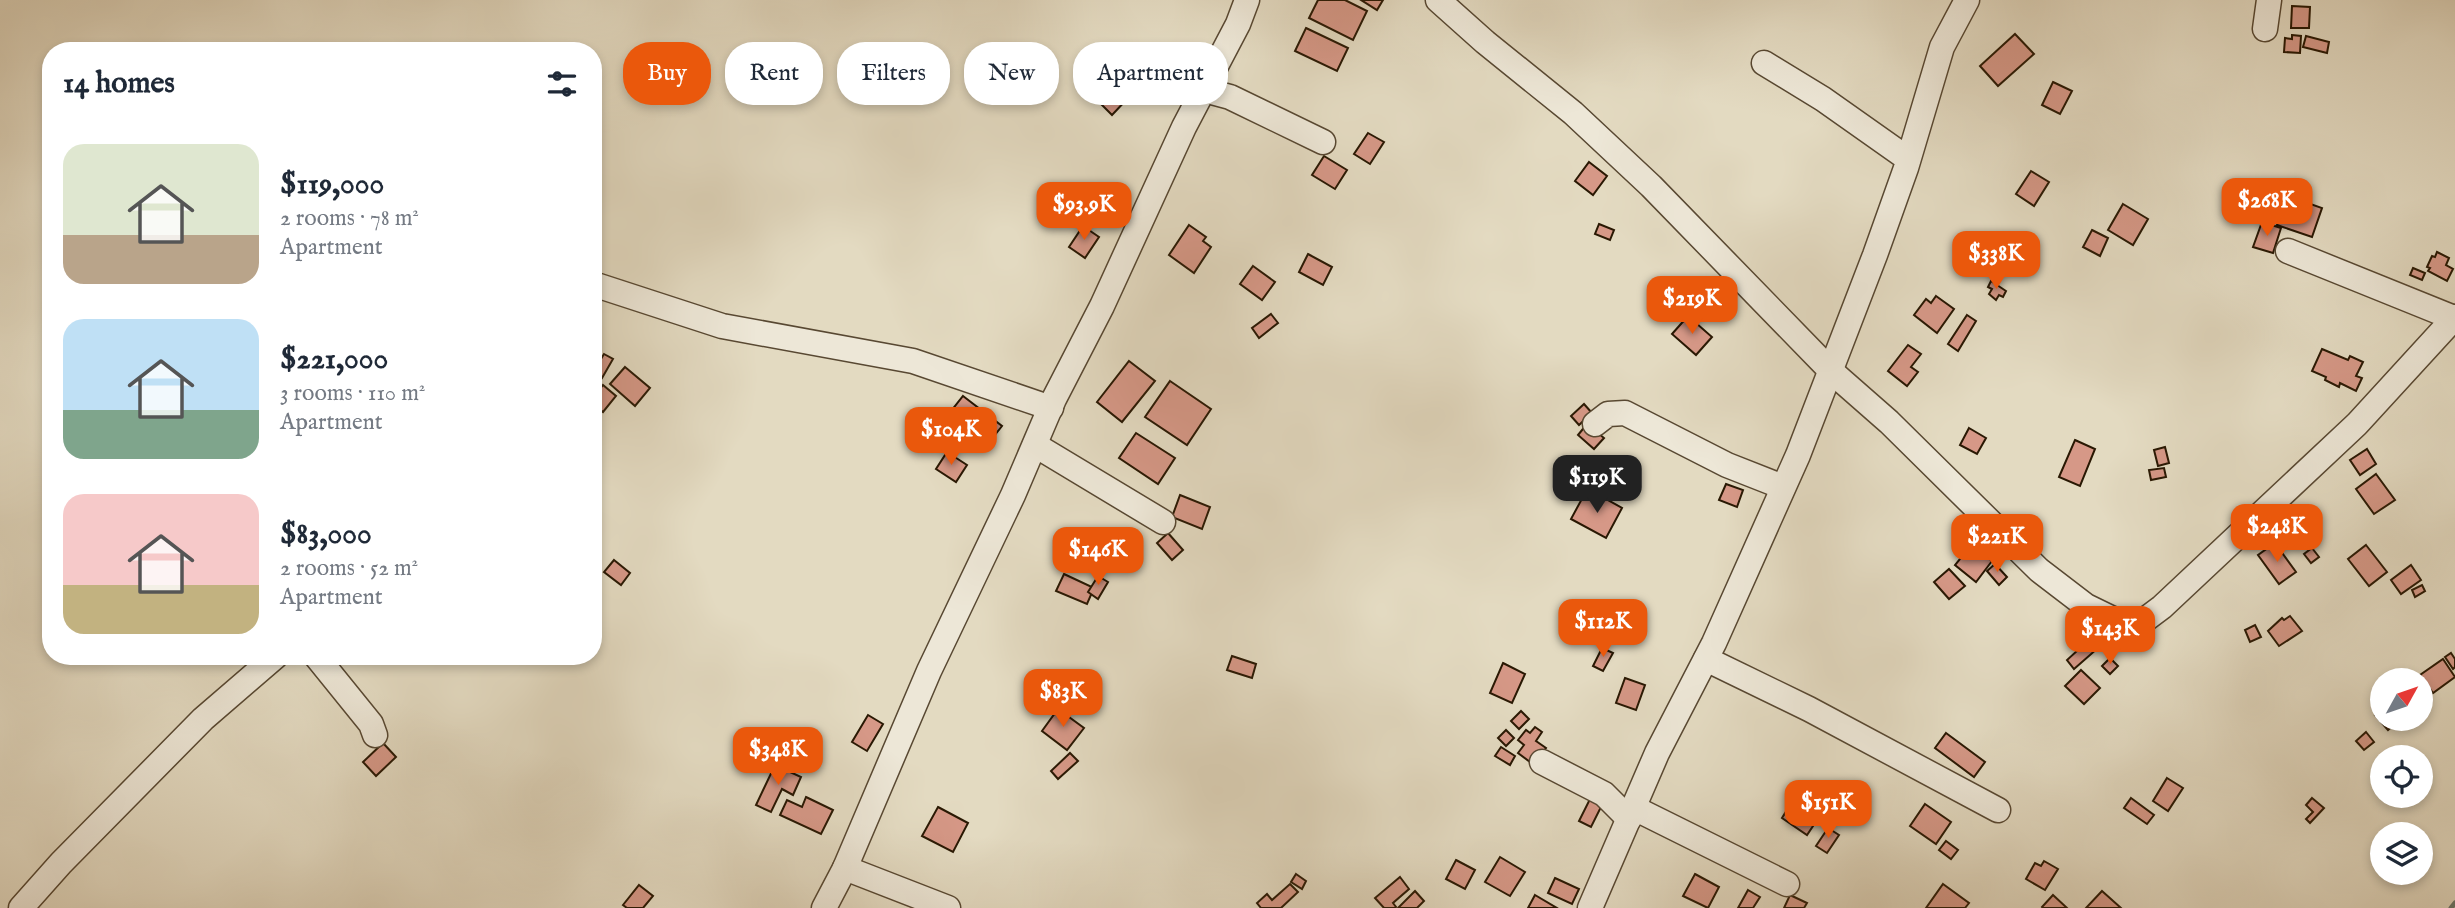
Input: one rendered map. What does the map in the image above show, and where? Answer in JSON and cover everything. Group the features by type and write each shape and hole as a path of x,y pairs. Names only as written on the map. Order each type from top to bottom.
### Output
{"street":[{"path":"1228,43 1247,0"},
{"path":"1438,0 1573,113 1651,186 1832,372 1889,422 2039,570 2086,606 2125,625 2142,622 2162,607 2357,424 2454,318 2288,251"},
{"path":"1590,908 1657,753 1706,659 1832,372 1908,159 1942,47 1967,0"},
{"path":"2265,29 2269,0"},
{"path":"1764,63 1823,99 1908,159"},
{"path":"1228,96 1324,142"},
{"path":"824,908 845,868 929,671 1051,408 1197,105"},
{"path":"602,287 722,326 913,360 1051,408"},
{"path":"1595,424 1608,414 1625,413 1727,465 1783,487"},
{"path":"1035,445 1163,522"},
{"path":"1706,659 1809,709 1998,810"},
{"path":"21,908 70,854 203,719 266,665"},
{"path":"323,665 362,713 375,735"},
{"path":"1542,762 1604,794 1631,813 1787,884"},
{"path":"845,868 948,908"}],"building":[{"path":"1318,0 1345,0 1367,11 1353,40 1309,18"},
{"path":"1361,0 1383,0 1377,10"},
{"path":"2292,6 2310,7 2309,28 2291,28"},
{"path":"1306,28 1348,48 1337,71 1295,51"},
{"path":"2015,34 2034,54 1998,86 1980,66"},
{"path":"2292,35 2301,36 2300,53 2284,52 2285,38 2292,39"},
{"path":"2306,36 2329,42 2327,53 2303,47"},
{"path":"2053,82 2072,91 2060,114 2042,105"},
{"path":"1102,105 1121,105 1112,115"},
{"path":"1368,133 1384,142 1370,164 1354,154"},
{"path":"1324,156 1347,170 1335,189 1312,175"},
{"path":"1589,162 1607,176 1593,195 1575,181"},
{"path":"2031,171 2049,182 2034,206 2016,194"},
{"path":"2285,195 2322,208 2312,237 2277,225"},
{"path":"2123,204 2148,219 2133,245 2108,230"},
{"path":"2262,222 2281,228 2273,253 2253,247"},
{"path":"1599,224 1614,230 1610,240 1595,234"},
{"path":"1189,225 1206,237 1203,241 1211,247 1194,273 1169,255"},
{"path":"1083,226 1099,237 1085,258 1069,247"},
{"path":"2092,230 2108,238 2100,256 2083,247"},
{"path":"2437,252 2449,258 2446,265 2453,269 2447,281 2428,271 2432,256 2435,257"},
{"path":"1308,254 1332,267 1323,285 1299,272"},
{"path":"1253,266 1275,282 1262,300 1240,284"},
{"path":"2413,268 2425,273 2422,280 2410,275"},
{"path":"1991,281 2006,291 2003,297 1999,295 1996,300 1989,294 1992,289 1988,287"},
{"path":"1936,296 1954,309 1937,333 1914,315 1926,299 1931,303"},
{"path":"1271,314 1278,323 1259,338 1252,328"},
{"path":"1967,315 1976,321 1958,351 1948,344"},
{"path":"1688,316 1712,337 1696,355 1672,334"},
{"path":"1908,345 1921,354 1911,367 1918,372 1907,386 1888,371"},
{"path":"2322,349 2348,360 2350,356 2363,362 2356,376 2362,378 2356,391 2340,383 2339,387 2312,371"},
{"path":"604,354 613,359 602,378"},
{"path":"1129,361 1155,381 1122,422 1097,402"},
{"path":"625,367 650,388 635,406 610,384"},
{"path":"1170,381 1211,409 1187,445 1145,417"},
{"path":"602,386 616,396 603,412 602,411"},
{"path":"963,396 1002,426 983,450 944,420"},
{"path":"1584,404 1592,413 1579,425 1571,416"},
{"path":"1587,424 1604,438 1594,449 1578,435"},
{"path":"1969,428 1986,438 1977,454 1960,445"},
{"path":"1136,433 1175,458 1158,484 1119,458"},
{"path":"2075,440 2095,449 2080,486 2059,477"},
{"path":"2165,447 2169,463 2158,466 2154,450"},
{"path":"2367,449 2376,464 2360,475 2350,460"},
{"path":"947,452 967,465 956,482 936,469"},
{"path":"2164,468 2166,477 2151,480 2149,470"},
{"path":"2376,474 2395,500 2374,514 2356,489"},
{"path":"1726,484 1743,490 1737,507 1719,500"},
{"path":"1180,495 1210,507 1202,529 1172,517"},
{"path":"1584,495 1601,504 1604,498 1622,508 1606,538 1571,519"},
{"path":"1168,533 1183,550 1172,560 1157,543"},
{"path":"1977,538 1990,549 1985,555 1992,561 1976,582 1955,565"},
{"path":"2275,543 2296,572 2279,584 2258,555"},
{"path":"2366,545 2387,572 2369,586 2348,559"},
{"path":"2312,548 2319,557 2311,563 2304,554"},
{"path":"614,560 630,573 621,585 604,572"},
{"path":"1995,564 2007,577 1999,585 1987,571"},
{"path":"2411,565 2421,580 2401,594 2391,580"},
{"path":"1949,569 1965,586 1949,599 1934,582"},
{"path":"1064,574 1094,588 1087,604 1056,591"},
{"path":"1098,576 1108,582 1098,599 1088,592"},
{"path":"2422,585 2425,591 2415,597 2412,590"},
{"path":"2290,616 2302,631 2279,646 2268,631 2282,618 2284,620"},
{"path":"2255,625 2261,637 2250,642 2245,630"},
{"path":"2090,639 2098,648 2074,669 2067,660"},
{"path":"1602,648 1613,653 1603,671 1593,666"},
{"path":"2451,653 2455,659 2453,669 2445,657"},
{"path":"1232,656 1256,664 1252,678 1227,670"},
{"path":"2110,658 2118,666 2110,674 2102,666"},
{"path":"2443,659 2455,677 2433,693 2433,668 2430,668"},
{"path":"1503,663 1525,674 1512,703 1490,693"},
{"path":"2081,670 2100,688 2084,704 2065,686"},
{"path":"1625,678 1645,685 1636,710 1616,703"},
{"path":"1058,709 1084,728 1067,750 1042,731"},
{"path":"1521,711 1529,719 1519,729 1511,721"},
{"path":"868,715 883,724 867,751 852,742"},
{"path":"1535,727 1542,732 1536,741 1546,748 1534,765 1518,753 1524,745 1518,740 1526,730 1530,733"},
{"path":"1506,730 1514,738 1506,746 1498,738"},
{"path":"2366,732 2374,742 2364,750 2356,741"},
{"path":"1946,733 1985,762 1974,777 1935,748"},
{"path":"383,743 396,757 376,776 363,762"},
{"path":"1501,747 1515,756 1510,765 1495,756"},
{"path":"1070,753 1078,761 1058,779 1051,771"},
{"path":"775,765 801,777 793,795 782,789 771,812 756,805"},
{"path":"2167,778 2183,788 2168,811 2153,801"},
{"path":"1592,795 1604,801 1591,827 1579,821"},
{"path":"806,797 833,810 821,834 780,815 787,800 802,807"},
{"path":"1795,797 1821,814 1807,835 1782,818"},
{"path":"2131,798 2154,815 2147,824 2124,808"},
{"path":"2312,798 2324,808 2310,823 2306,819 2313,812 2306,805"},
{"path":"1925,804 1951,822 1936,844 1910,826"},
{"path":"938,807 968,823 953,852 922,836"},
{"path":"1828,828 1839,835 1827,853 1816,846"},
{"path":"1946,841 1958,850 1951,859 1939,850"},
{"path":"1500,857 1525,872 1510,896 1485,882"},
{"path":"1456,860 1475,870 1465,889 1446,879"},
{"path":"2044,861 2058,869 2045,890 2026,879 2035,863 2041,866"},
{"path":"1296,874 1306,881 1302,889 1291,882"},
{"path":"1695,874 1719,887 1708,908 1683,896"},
{"path":"1400,877 1409,889 1393,903 1395,908 1384,908 1375,898"},
{"path":"1555,878 1579,889 1572,904 1548,893"},
{"path":"1290,884 1298,892 1281,908 1261,908 1257,903 1267,894 1272,900"},
{"path":"1943,884 1969,903 1965,908 1926,908"},
{"path":"639,885 653,896 643,908 627,908 623,905"},
{"path":"1748,890 1760,897 1753,908 1738,908"},
{"path":"1415,891 1424,901 1417,908 1398,908"},
{"path":"2102,891 2121,908 2086,908"},
{"path":"1535,895 1557,908 1528,908"},
{"path":"1790,895 1807,903 1804,908 1784,908"},
{"path":"2053,895 2067,908 2043,908"}],"waterway":[{"path":"2451,908 2455,903"}]}
